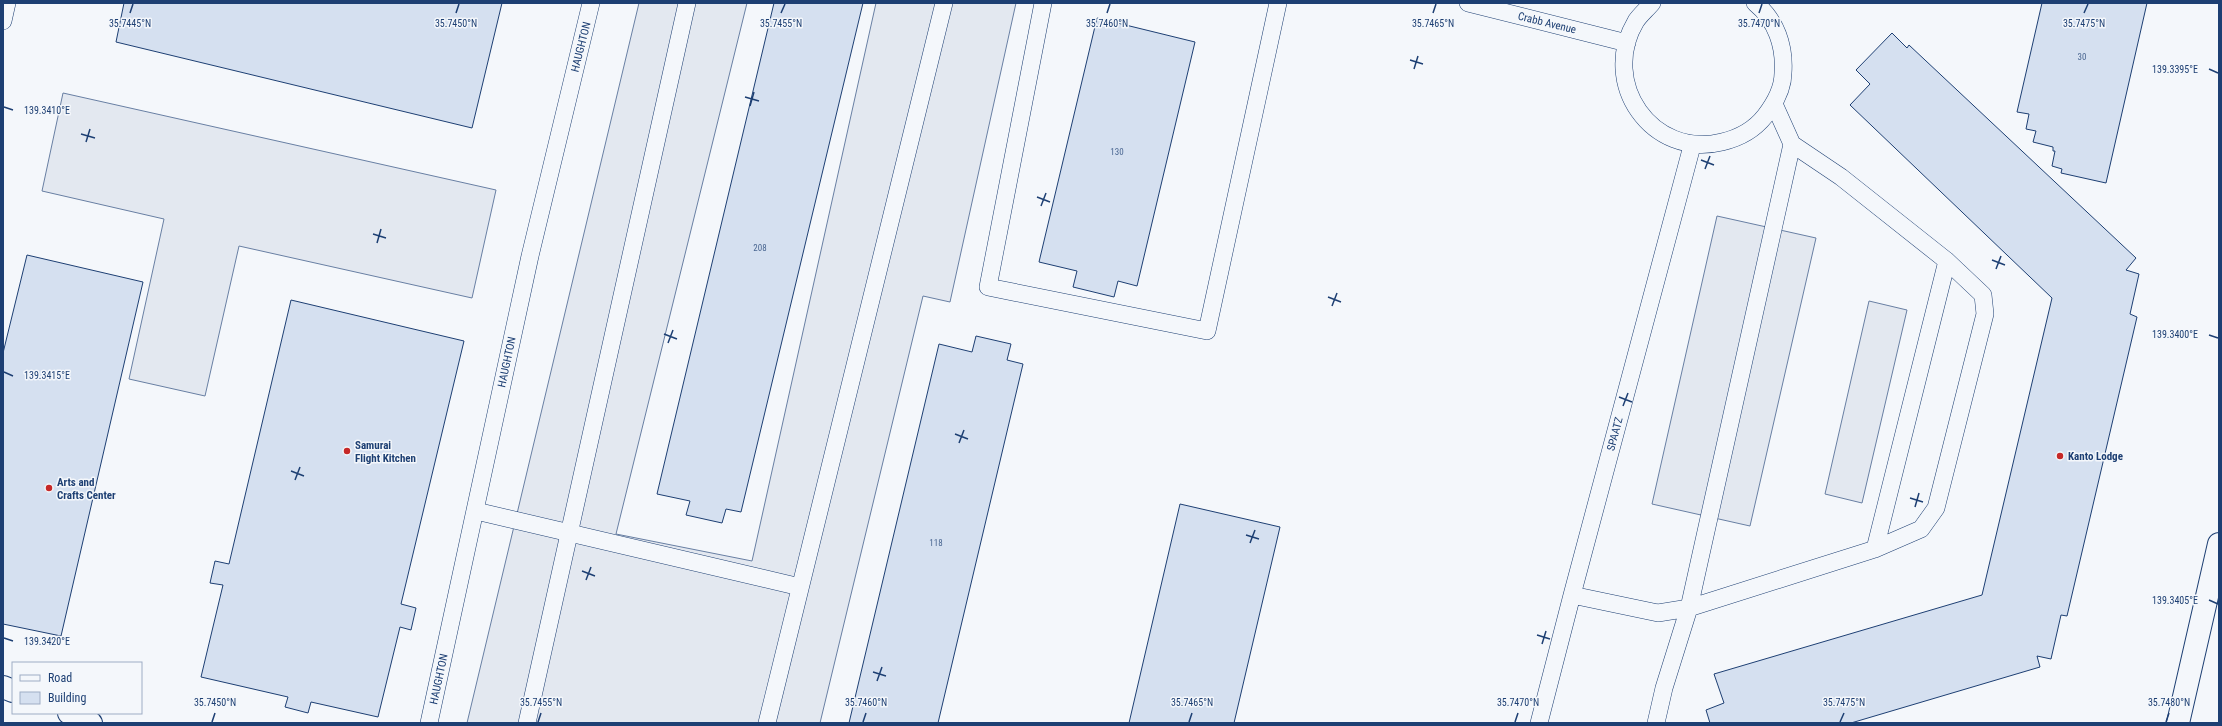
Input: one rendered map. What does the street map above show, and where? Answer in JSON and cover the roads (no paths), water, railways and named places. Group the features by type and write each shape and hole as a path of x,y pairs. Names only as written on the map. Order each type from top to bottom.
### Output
{"street":[{"path":"2178,723 2219,544"},
{"path":"71,714 91,723"}],"lane":[{"path":"3,20 7,3"},
{"name":"HAUGHTON","path":"429,723 530,256 591,3"},
{"path":"527,723 687,3"},
{"path":"767,723 944,3"},
{"path":"1043,3 988,287 1207,331 1278,3"},
{"name":"Crabb Avenue","path":"1468,3 1626,43"},
{"path":"1652,3 1636,21 1626,43 1623,69 1628,93 1641,116 1659,132 1692,146 1708,146 1735,139 1758,126 1774,104 1783,81 1784,56 1777,31 1764,10 1755,3"},
{"path":"1572,595 1658,613 1689,608 1875,549 1921,529 1936,508 1985,314 1983,295 1947,261 1841,177 1792,144 1774,104"},
{"path":"1656,723 1664,688 1689,608 1792,144"},
{"name":"SPAATZ","path":"1540,723 1572,595 1692,146"},
{"path":"1875,549 1947,261"},
{"path":"476,511 800,587"}],"place":[{"name":"Samurai Flight Kitchen","path":"347,451"},
{"name":"Kanto Lodge","path":"2060,456"},
{"name":"Arts and Crafts Center","path":"49,488"}]}
